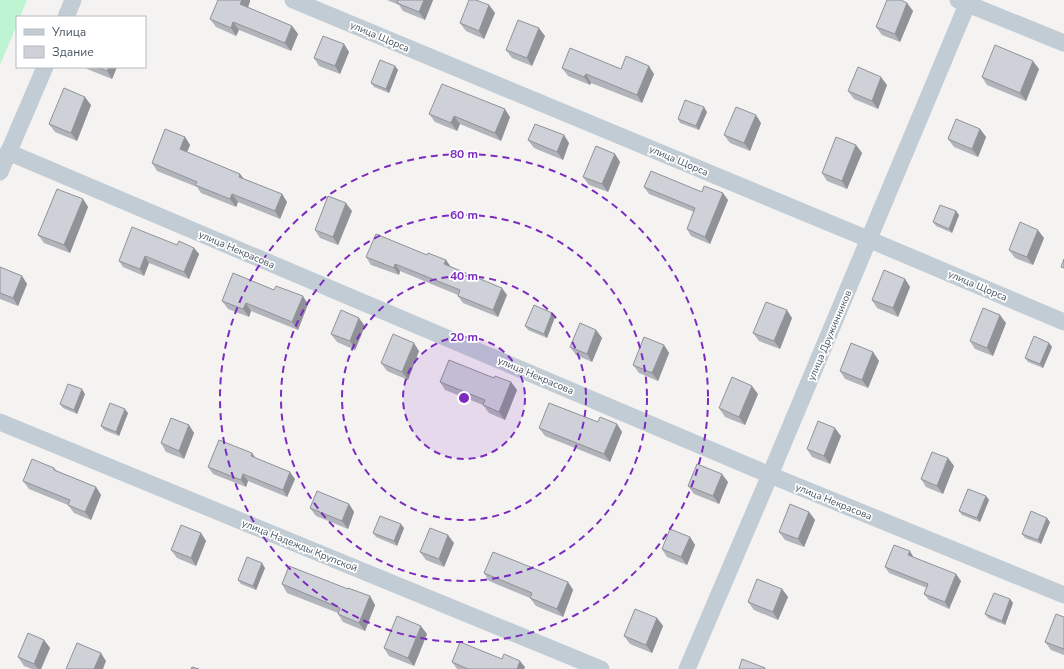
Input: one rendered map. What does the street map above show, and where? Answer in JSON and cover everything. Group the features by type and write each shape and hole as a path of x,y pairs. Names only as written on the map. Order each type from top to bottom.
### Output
{"street":[{"path":"66,16 73,0"},
{"name":"улица Щорса","path":"293,0 1064,322"},
{"path":"965,1 1064,43"},
{"name":"улица Дружинников","path":"687,669 770,475 965,1"},
{"path":"0,172 45,68"},
{"name":"улица Некрасова","path":"8,152 770,475 1064,595"},
{"name":"улица Надежды Крупской","path":"0,422 601,669"}],"green space":[{"path":"0,0 27,0 20,16 16,16 16,27 0,65"}],"building":[{"path":"218,0 242,0 240,4 292,26 285,43 233,22 231,28 210,19"},
{"path":"398,0 424,0 419,12 397,3"},
{"path":"469,0 476,0 489,5 479,31 460,23"},
{"path":"887,0 901,0 907,3 895,34 876,27"},
{"path":"518,20 539,28 527,58 506,50"},
{"path":"323,36 344,44 335,66 314,58"},
{"path":"995,45 1033,61 1020,93 982,77"},
{"path":"570,48 621,69 626,56 649,66 637,95 586,74 584,77 562,68"},
{"path":"380,60 395,66 386,89 371,83"},
{"path":"858,67 881,77 872,101 848,91"},
{"path":"99,68 108,68 107,71"},
{"path":"442,84 505,109 495,133 454,116 451,123 429,114"},
{"path":"64,88 85,97 71,133 49,124"},
{"path":"685,100 704,107 696,126 678,119"},
{"path":"736,107 756,115 744,143 724,135"},
{"path":"956,119 980,129 972,149 948,139"},
{"path":"535,124 564,135 557,152 528,140"},
{"path":"165,129 185,137 180,149 240,174 239,177 282,194 275,211 232,194 230,199 195,185 197,182 152,163"},
{"path":"836,137 856,145 842,181 822,173"},
{"path":"596,146 615,154 602,184 583,177"},
{"path":"651,171 702,192 704,186 723,193 705,237 687,229 695,208 644,187"},
{"path":"57,189 83,199 64,245 38,235"},
{"path":"328,196 346,203 333,237 315,230"},
{"path":"940,205 956,211 949,229 933,222"},
{"path":"1020,222 1038,230 1027,257 1009,250"},
{"path":"132,227 177,245 179,241 194,248 184,272 145,256 140,269 119,261"},
{"path":"376,234 427,255 428,253 446,260 444,264 502,288 493,310 458,296 460,290 395,264 394,268 366,257"},
{"path":"1064,259 1064,268 1061,267"},
{"path":"0,267 22,276 13,298 0,293"},
{"path":"884,270 905,279 893,308 872,300"},
{"path":"233,273 274,290 276,286 303,296 292,322 246,303 243,309 222,301"},
{"path":"766,302 787,310 774,341 753,333"},
{"path":"534,305 552,313 544,334 525,326"},
{"path":"983,308 1000,315 987,348 970,341"},
{"path":"341,310 359,318 350,341 331,334"},
{"path":"580,323 596,330 587,354 570,347"},
{"path":"393,334 414,343 402,372 381,363"},
{"path":"1034,336 1049,343 1040,364 1025,358"},
{"path":"644,337 664,345 652,373 633,365"},
{"path":"851,343 873,352 862,380 840,371"},
{"path":"449,360 494,378 495,376 511,382 499,412 483,405 485,400 440,382"},
{"path":"732,377 752,386 739,417 719,408"},
{"path":"68,384 82,389 74,410 60,404"},
{"path":"110,403 125,409 116,432 101,426"},
{"path":"549,403 598,422 600,417 617,424 604,454 539,428"},
{"path":"171,418 189,425 179,451 161,443"},
{"path":"818,421 835,428 824,456 807,449"},
{"path":"219,440 252,453 251,456 290,472 283,490 243,474 241,480 208,467"},
{"path":"932,452 948,458 937,486 921,479"},
{"path":"32,459 54,468 54,470 96,487 85,512 68,505 70,500 23,481"},
{"path":"697,464 722,474 713,496 688,486"},
{"path":"968,489 986,496 977,518 959,511"},
{"path":"317,491 349,504 342,521 310,508"},
{"path":"790,504 809,512 798,539 779,532"},
{"path":"1031,511 1047,518 1038,540 1022,534"},
{"path":"380,516 401,524 394,541 373,533"},
{"path":"181,525 201,533 191,558 171,550"},
{"path":"430,528 448,535 439,559 420,552"},
{"path":"670,529 690,537 681,557 662,549"},
{"path":"894,545 910,551 908,555 956,574 945,602 924,594 928,584 885,567"},
{"path":"493,552 568,582 557,609 530,598 532,593 484,573"},
{"path":"247,557 262,563 253,586 238,580"},
{"path":"289,566 370,596 359,623 338,614 340,608 282,584"},
{"path":"757,579 782,589 773,612 748,602"},
{"path":"994,593 1010,599 1002,621 985,614"},
{"path":"635,609 657,618 646,645 624,636"},
{"path":"1056,614 1064,617 1064,649 1045,642"},
{"path":"397,616 421,626 408,658 384,648"},
{"path":"28,633 44,640 34,664 18,657"},
{"path":"460,642 502,659 504,654 520,661 517,669 468,669 452,662"},
{"path":"77,643 101,653 94,669 66,669"},
{"path":"742,659 765,668 765,669 739,669"}]}
